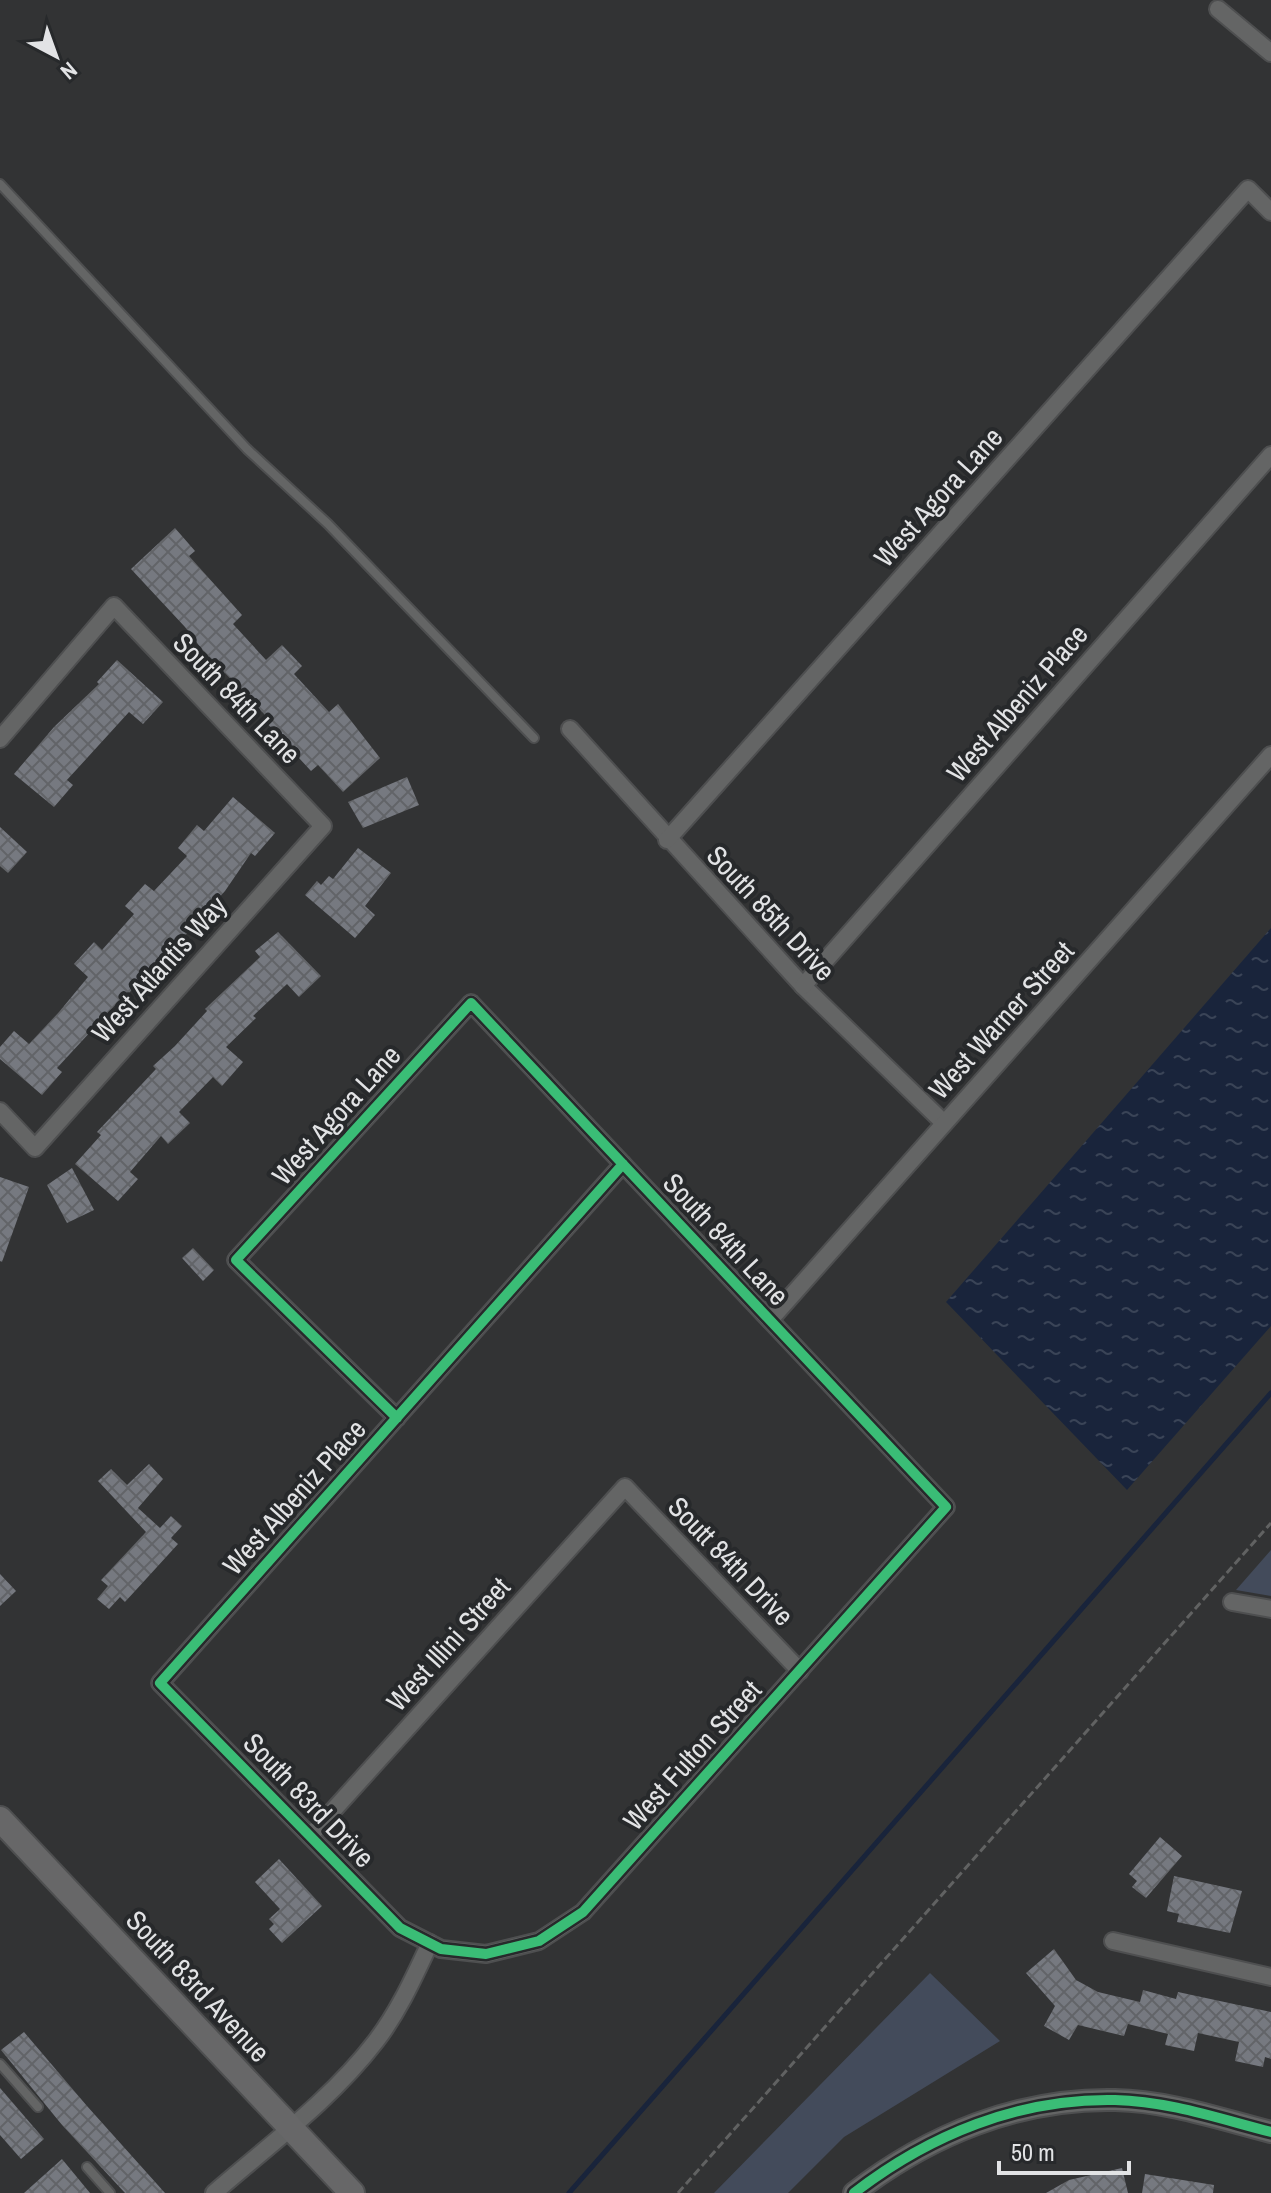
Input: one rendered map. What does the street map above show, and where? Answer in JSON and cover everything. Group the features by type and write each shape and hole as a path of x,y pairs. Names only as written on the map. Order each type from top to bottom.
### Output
{"main road":[{"name":"South 83rd Avenue","path":"0,1819 352,2193"}],"street":[{"path":"1218,9 1271,53"},
{"name":"West Agora Lane","path":"667,840 1248,189 1271,212"},
{"name":"West Albeniz Place","path":"803,986 1271,455"},
{"name":"South 84th Lane","path":"0,739 114,606 323,826"},
{"name":"South 85th Drive","path":"570,729 667,840 803,986 944,1123"},
{"name":"West Warner Street","path":"770,1320 1271,755"},
{"name":"West Atlantis Way","path":"0,1111 35,1148 323,826"},
{"name":"West Agora Lane","path":"397,1418 236,1260 471,1003"},
{"name":"South 84th Lane","path":"471,1003 946,1507"},
{"name":"West Albeniz Place","path":"160,1683 623,1164"},
{"name":"Soutt 84th Drive","path":"625,1487 800,1671"},
{"name":"West Illini Street","path":"310,1836 625,1487"},
{"name":"West Fulton Street","path":"430,1943 441,1949 486,1954 539,1941 583,1912 946,1507"},
{"path":"1232,1602 1271,1609"},
{"name":"South 83rd Drive","path":"160,1683 400,1928 430,1943"},
{"path":"1113,1941 1271,1977"},
{"path":"214,2193 335,2088 377,2040 403,1999 430,1943"},
{"path":"854,2193 950,2132 1027,2108 1115,2100 1177,2107 1271,2132"}],"lane":[{"path":"0,184 247,449 328,524 534,738"},
{"path":"0,2064 38,2107"},
{"path":"87,2167 110,2193"}],"path":[{"path":"678,2193 1271,1523"}],"shaded area":[{"path":"1271,1550 1271,1596 1236,1590"},
{"path":"930,1973 1000,2041 844,2137 788,2193 714,2193"}],"water":[{"path":"1271,928 1271,1326 1127,1490 946,1302"}],"building":[{"path":"175,528 195,551 189,556 242,615 233,624 266,660 282,645 302,666 294,674 329,712 338,704 380,758 343,792 318,765 311,771 263,719 266,716 225,673 222,676 185,627 131,569"},
{"path":"117,660 163,702 143,724 129,712 67,780 73,785 54,807 14,774 54,727 99,684 97,682"},
{"path":"407,777 419,805 363,828 348,802"},
{"path":"233,797 275,833 255,856 251,853 225,891 150,975 147,973 129,993 133,997 122,1009 117,1003 57,1068 62,1072 42,1095 0,1059 0,1047 14,1031 29,1044 59,1012 88,977 74,964 94,942 102,950 134,914 125,906 145,884 154,891 187,856 178,848 197,825 204,831"},
{"path":"0,827 27,852 8,873 0,866"},
{"path":"358,848 391,873 365,906 375,915 355,938 305,895 317,881 321,885 329,876 333,879"},
{"path":"278,932 321,976 299,997 287,984 253,1016 256,1018 226,1047 243,1062 222,1086 213,1077 179,1112 190,1123 168,1144 161,1136 130,1172 138,1179 118,1201 75,1164 101,1135 97,1132 156,1069 153,1066 207,1011 205,1009 260,957 255,951"},
{"path":"72,1168 94,1210 67,1223 47,1185"},
{"path":"0,1177 29,1187 2,1262 0,1261"},
{"path":"193,1248 214,1270 203,1281 182,1258"},
{"path":"149,1464 163,1479 138,1508 160,1528 171,1516 182,1526 171,1538 178,1544 125,1602 120,1597 109,1609 97,1599 108,1586 101,1580 146,1532 98,1481 111,1469 127,1485"},
{"path":"0,1574 16,1591 0,1606"},
{"path":"1160,1837 1182,1856 1146,1898 1132,1887 1137,1881 1129,1874"},
{"path":"279,1859 322,1906 282,1943 269,1929 274,1924 269,1919 280,1909 255,1882"},
{"path":"1174,1876 1242,1891 1230,1933 1177,1922 1179,1914 1167,1911"},
{"path":"1054,1949 1076,1980 1098,1992 1140,2002 1143,1990 1176,1999 1178,1992 1271,2012 1271,2059 1265,2057 1263,2067 1235,2061 1239,2042 1198,2033 1194,2051 1165,2045 1168,2034 1128,2024 1124,2036 1078,2025 1069,2040 1044,2026 1055,2006 1026,1973"},
{"path":"24,2032 165,2193 125,2193 62,2125 1,2050"},
{"path":"0,2088 44,2139 21,2159 0,2135"},
{"path":"62,2159 90,2193 24,2193"},
{"path":"1122,2168 1128,2193 1046,2193 1069,2180"},
{"path":"1145,2174 1214,2185 1213,2193 1142,2193"}],"waterway":[{"path":"569,2193 1271,1393"}],"cycle path":[{"path":"397,1418 236,1260 471,1003 946,1507 583,1912 539,1941 486,1954 441,1949 400,1928 160,1683 623,1164"},
{"path":"854,2193 883,2172 944,2138 1010,2113 1044,2106 1079,2101 1135,2101 1271,2132"}]}
